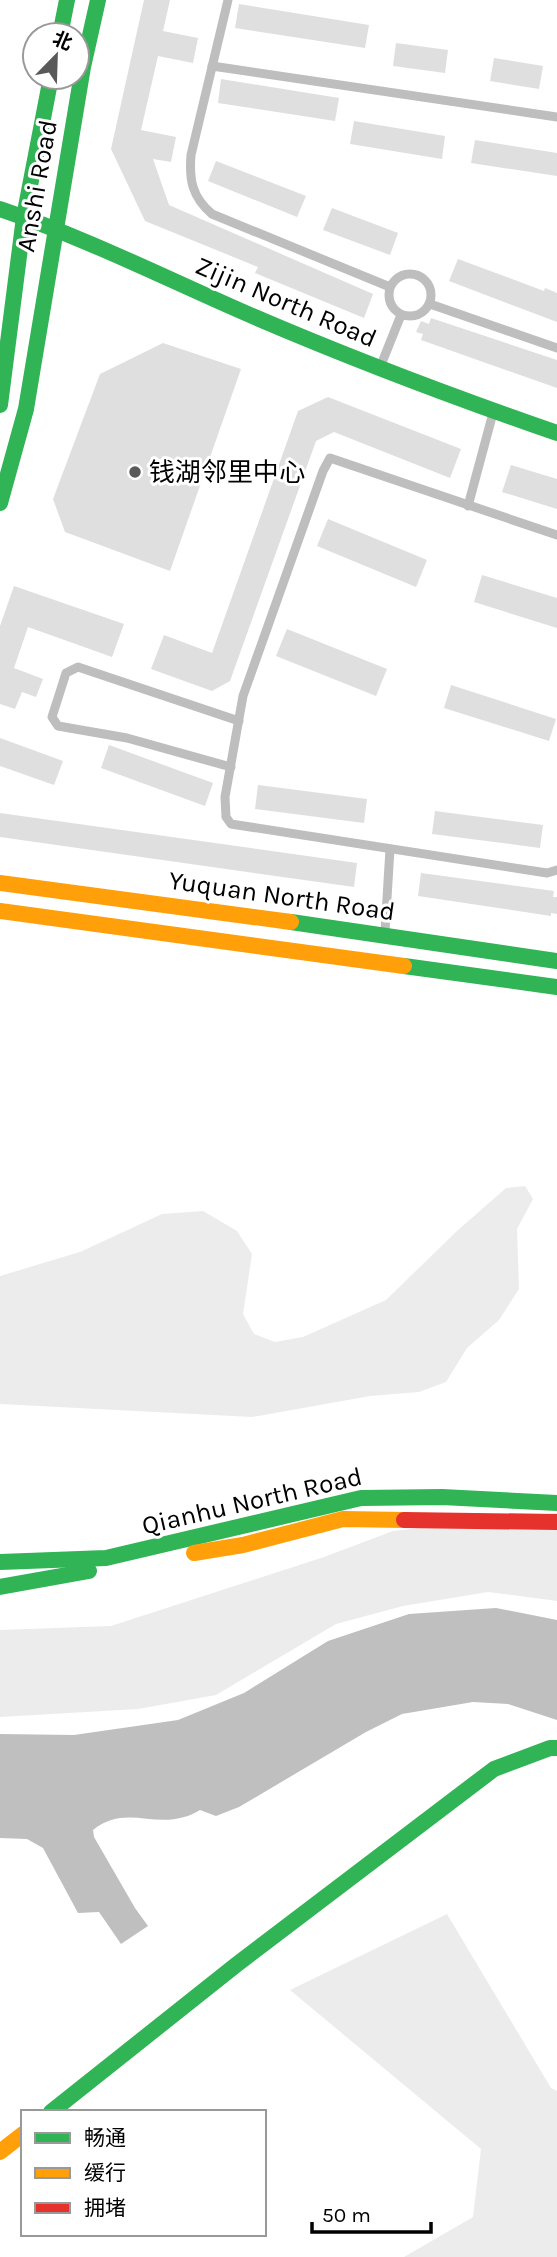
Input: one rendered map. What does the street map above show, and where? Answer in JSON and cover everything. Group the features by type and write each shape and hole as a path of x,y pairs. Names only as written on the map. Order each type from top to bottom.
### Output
{"street":[{"path":"63,21 67,0"},
{"name":"Anshi Road","path":"0,503 26,409 54,230 83,67 98,0"},
{"name":"Anshi Road","path":"0,405 24,217 48,91"},
{"name":"Zijin North Road","path":"0,209 294,334 557,433"},
{"name":"Yuquan North Road","path":"0,883 385,934 557,961"},
{"name":"Yuquan North Road","path":"0,911 557,987"},
{"name":"Qianhu North Road","path":"0,1562 106,1558 361,1498 442,1497 557,1503"},
{"name":"Qianhu North Road","path":"0,1587 243,1545 343,1519 557,1522"},
{"path":"54,2110 236,1965 494,1769 550,1748 557,1748"},
{"path":"0,2152 21,2136"}],"lane":[{"path":"228,0 191,155 189,175 194,193 212,214 390,287"},
{"path":"212,65 557,117"},
{"path":"407,274 418,276 427,283 431,293 430,304 423,313 412,317 401,315 393,308 388,298 390,287 397,278 407,274"},
{"path":"430,304 557,348"},
{"path":"380,368 401,315"},
{"path":"468,506 493,411"},
{"path":"557,536 330,458 323,471 243,696 225,797 226,817 231,824 547,873 557,870"},
{"path":"231,767 127,737 58,726 52,717 66,673 78,667 239,721"},
{"path":"385,934 390,849"}],"shaded area":[{"path":"525,1186 533,1199 517,1229 519,1289 499,1320 467,1348 446,1382 419,1392 370,1396 252,1417 0,1404 0,1276 80,1252 162,1214 203,1211 237,1231 252,1254 243,1314 254,1334 275,1342 303,1337 386,1300 506,1188"},
{"path":"557,1513 557,1601 488,1592 403,1606 336,1624 216,1695 138,1709 0,1717 0,1630 111,1626 324,1557 393,1531"},
{"path":"496,1608 557,1620 557,1720 508,1704 473,1702 402,1714 366,1732 239,1807 216,1816 200,1810 172,1819 127,1818 104,1823 93,1830 94,1837 148,1926 121,1944 99,1912 78,1913 43,1848 27,1839 0,1838 0,1734 74,1735 178,1720 244,1693 328,1641 409,1614"},
{"path":"447,1914 551,2088 557,2091 557,2257 404,2257 473,2217 481,2149 290,1990"}],"building":[{"path":"144,0 170,0 163,31 198,38 193,63 158,56 141,130 176,137 171,162 153,159 169,205 373,294 364,318 255,273 258,267 145,221 111,149"},
{"path":"239,4 369,25 365,48 235,28"},
{"path":"396,43 448,50 445,73 393,66"},
{"path":"494,58 543,66 539,89 490,81"},
{"path":"221,79 339,98 335,121 218,103"},
{"path":"354,121 445,136 442,159 350,144"},
{"path":"475,140 557,153 557,176 471,163"},
{"path":"216,161 306,196 297,217 208,181"},
{"path":"332,208 398,233 390,255 323,230"},
{"path":"458,259 544,291 545,288 557,293 557,322 449,281"},
{"path":"431,318 557,360 557,388 421,340 423,334 416,332 421,321 429,324"},
{"name":"钱湖邻里中心","path":"163,343 241,369 170,571 65,532 53,499 100,374"},
{"path":"328,397 461,449 450,478 334,432 316,441 230,681 212,691 151,669 164,635 212,653 298,411"},
{"path":"511,465 557,479 557,509 502,492"},
{"path":"328,519 427,560 416,587 317,546"},
{"path":"482,575 557,598 557,628 474,602"},
{"path":"14,586 124,624 112,657 28,627 14,668 43,679 36,697 22,692 15,709 0,704 0,626"},
{"path":"287,629 387,669 376,696 276,656"},
{"path":"451,685 556,719 549,741 444,708"},
{"path":"0,738 63,761 54,785 0,766"},
{"path":"109,745 213,783 205,806 101,768"},
{"path":"258,785 367,799 364,823 255,809"},
{"path":"435,811 543,825 540,848 432,834"},
{"path":"0,813 357,863 354,887 0,837"},
{"path":"421,873 554,891 553,897 557,897 557,914 551,913 551,916 418,896"}],"traffic: fast":[{"path":"63,21 67,0"},
{"path":"0,503 26,409 83,67 98,0"},
{"path":"0,405 24,217 48,91"},
{"path":"0,209 95,246 326,347 557,433"},
{"path":"291,922 557,961"},
{"path":"404,966 557,987"},
{"path":"0,1562 106,1558 361,1498 442,1497 557,1503"},
{"path":"0,1587 89,1571"},
{"path":"54,2110 236,1965 494,1769 550,1748 557,1748"}],"traffic: slow":[{"path":"0,883 291,922"},
{"path":"0,911 404,966"},
{"path":"194,1553 243,1545 343,1519 404,1520"},
{"path":"0,2152 21,2136"}],"traffic: jam":[{"path":"404,1520 557,1522"}],"place":[{"name":"钱湖邻里中心","path":"135,472"}]}
